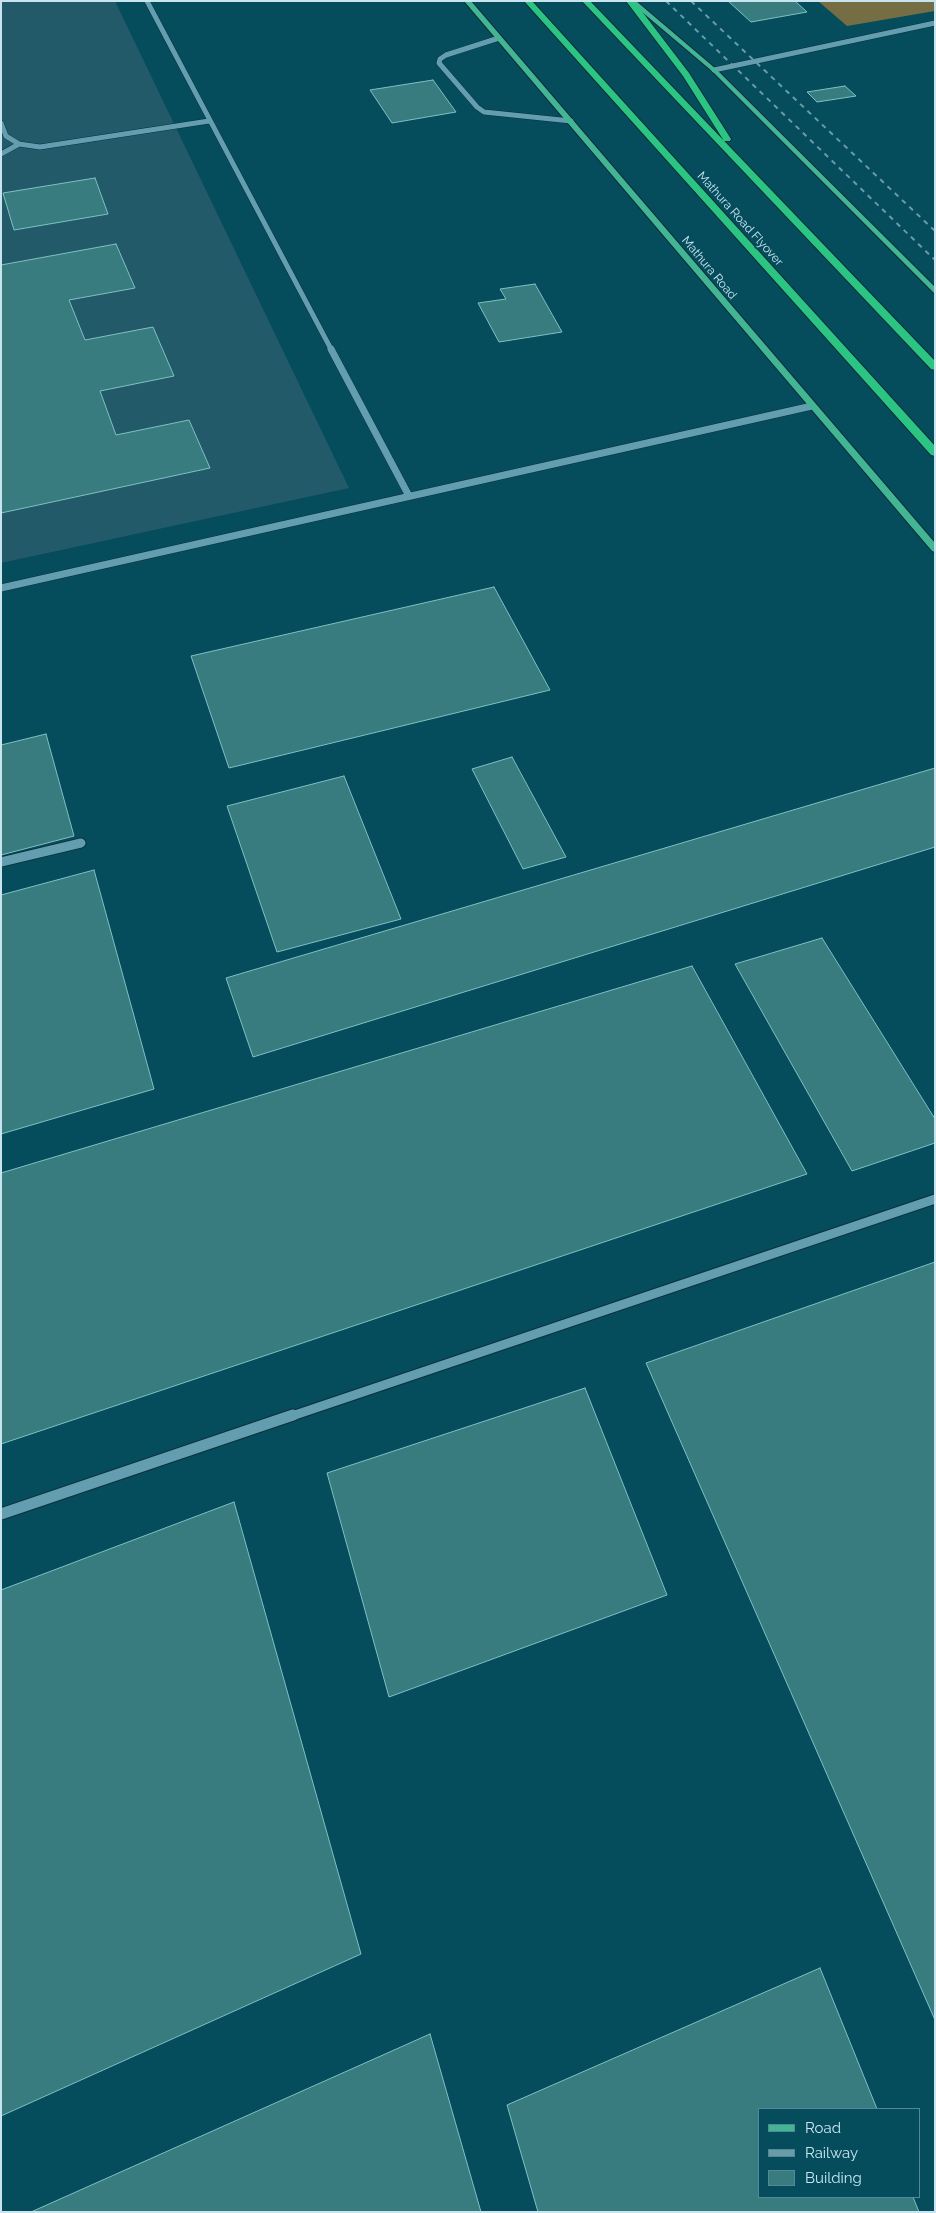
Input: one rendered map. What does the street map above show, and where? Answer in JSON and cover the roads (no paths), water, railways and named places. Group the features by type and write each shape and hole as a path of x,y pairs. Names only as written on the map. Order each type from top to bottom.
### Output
{"highway":[{"name":"Mathura Road Flyover","path":"528,1 935,453"},
{"path":"586,1 935,367"},
{"path":"631,1 686,75 746,170"}],"main road":[{"name":"Mathura Road","path":"467,1 935,549"},
{"path":"631,1 714,70 935,292"}],"street":[{"path":"155,1 148,2 209,121 410,496"},
{"path":"714,70 935,23"},
{"path":"498,38 446,55 440,59 439,63 477,107 484,112 571,122"},
{"path":"1,123 6,136 19,144 40,147 209,121"},
{"path":"1,154 19,144"},
{"path":"1,588 812,406"},
{"path":"1,862 81,843"},
{"path":"1,1514 935,1199"}],"railway":[{"path":"666,1 935,260"},
{"path":"691,1 935,231"}]}
